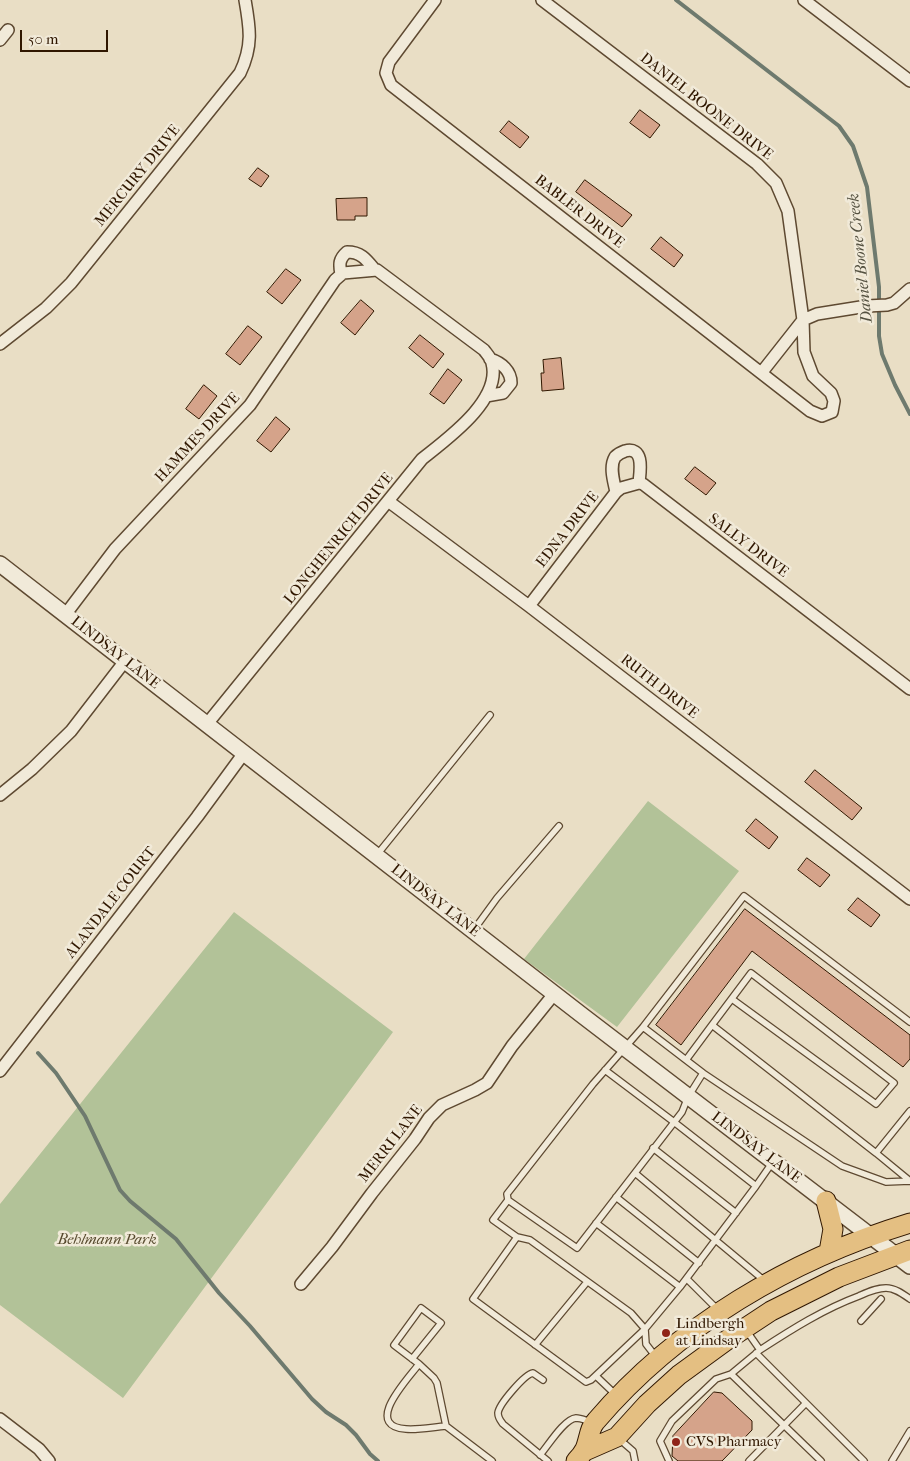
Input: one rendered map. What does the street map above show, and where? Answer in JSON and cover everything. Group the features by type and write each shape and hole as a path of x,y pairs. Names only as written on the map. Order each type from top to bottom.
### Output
{"main road":[{"path":"826,1201 833,1229 829,1252"},
{"path":"580,1456 593,1423 618,1396 658,1359 721,1312 768,1283 829,1252 910,1223"},
{"path":"580,1456 616,1437 647,1404 679,1375 744,1328 806,1292 838,1277 905,1257"}],"street":[{"name":"MERCURY DRIVE","path":"0,344 46,308 71,283 240,73 247,59 250,42 250,26 245,0"},
{"name":"BABLER DRIVE","path":"435,0 389,62 386,73 391,85 810,411 822,416 832,412"},
{"name":"DANIEL BOONE DRIVE","path":"542,0 757,164 776,183 788,211 803,320 804,352 813,376 831,393 834,401 832,412"},
{"path":"804,0 910,81"},
{"path":"0,40 8,30"},
{"name":"HAMMES DRIVE","path":"66,615 115,549 250,405 335,280 342,274 341,257 347,252 354,252 364,256 375,270 381,272 484,350 490,359 497,361 508,371 511,384 503,393 486,396"},
{"path":"342,274 375,270"},
{"path":"762,372 803,320 817,314 894,303 910,289"},
{"name":"LONGHENRICH DRIVE","path":"207,724 422,458 458,430 486,396 492,384 493,376 490,359"},
{"path":"616,492 613,464 616,456 624,451 634,451 641,461 639,483"},
{"name":"EDNA DRIVE","path":"529,606 616,492 622,488 639,483"},
{"name":"SALLY DRIVE","path":"639,483 643,484 910,689"},
{"name":"RUTH DRIVE","path":"388,502 529,606 910,899"},
{"name":"LINDSAY LANE","path":"0,564 624,1048 871,1236 905,1257"},
{"path":"0,795 71,731 125,660"},
{"name":"ALANDALE COURT","path":"0,1071 197,817 244,753"},
{"name":"MERRI LANE","path":"301,1284 332,1247 429,1118 442,1104 488,1083 512,1046 554,994"},
{"path":"0,1419 39,1449 49,1461"}],"lane":[{"path":"376,856 490,715"},
{"path":"473,931 497,898 559,826"},
{"path":"703,1073 688,1096 682,1112 577,1248 508,1200 506,1194 605,1070 643,1026 744,896 910,1022"},
{"path":"686,1060 712,1025 751,974 894,1083 876,1104 732,999"},
{"path":"712,1025 876,1153 910,1182"},
{"path":"643,1026 703,1073 842,1166 886,1182 910,1182"},
{"path":"605,1070 756,1186"},
{"path":"876,1153 910,1111"},
{"path":"654,1148 736,1213"},
{"path":"517,1237 473,1299 586,1382 596,1376 645,1329 687,1279 774,1161"},
{"path":"634,1173 768,1283"},
{"path":"616,1197 699,1263"},
{"path":"508,1200 493,1220 517,1237 530,1240 631,1313 645,1329 646,1344 658,1359"},
{"path":"596,1223 680,1287"},
{"path":"687,1279 721,1312"},
{"path":"535,1345 587,1282"},
{"path":"669,1461 660,1441 672,1421 716,1379 731,1374 758,1352 798,1325 846,1301 878,1289 888,1288 901,1292 910,1299"},
{"path":"861,1321 881,1300"},
{"path":"412,1359 441,1323 421,1308 394,1344 434,1378 437,1383 446,1426 492,1461"},
{"path":"744,1328 758,1352 864,1461"},
{"path":"419,1364 390,1403 387,1414 388,1419 393,1426 408,1430 446,1426"},
{"path":"543,1380 533,1373 527,1374 503,1402 498,1412 503,1424 548,1461"},
{"path":"731,1374 821,1461"},
{"path":"596,1376 618,1396"},
{"path":"749,1461 783,1424 806,1403"},
{"path":"540,1455 560,1429 573,1419 593,1423"},
{"path":"892,1461 910,1431"},
{"path":"616,1437 633,1451 634,1461"}],"green space":[{"path":"648,801 739,871 617,1027 524,959"},
{"name":"Behlmann Park","path":"234,912 393,1032 123,1398 0,1305 0,1204"}],"building":[{"path":"640,110 660,125 650,138 630,123"},
{"path":"509,121 529,137 520,148 500,132"},
{"path":"258,168 269,176 261,187 249,179"},
{"path":"585,180 632,215 622,227 576,192"},
{"path":"367,198 367,216 355,216 355,220 337,220 336,199"},
{"path":"661,237 683,255 674,267 651,249"},
{"path":"286,269 301,280 282,304 267,292"},
{"path":"361,300 374,311 355,335 341,323"},
{"path":"248,326 262,337 240,365 226,354"},
{"path":"420,335 444,354 433,368 409,348"},
{"path":"561,358 564,389 542,391 541,373 544,373 543,360"},
{"path":"448,369 462,380 444,404 430,394"},
{"path":"204,385 217,396 199,419 186,409"},
{"path":"276,417 290,429 271,452 257,441"},
{"path":"695,467 716,483 706,495 685,479"},
{"path":"815,770 862,808 852,820 805,782"},
{"path":"756,819 778,837 769,849 746,831"},
{"path":"807,858 830,875 820,887 798,870"},
{"path":"858,898 880,915 871,927 848,910"},
{"path":"745,909 910,1035 910,1059 903,1067 752,951 681,1045 656,1025"},
{"name":"CVS Pharmacy","path":"714,1392 722,1393 752,1421 752,1430 722,1461 678,1461 672,1456 673,1436"}],"waterway":[{"name":"Daniel Boone Creek","path":"676,0 839,126 853,146 867,187 879,287 879,336 882,354 910,414"},
{"path":"38,1053 56,1073 85,1116 120,1190 130,1201 176,1239 219,1293 250,1326 312,1399 326,1412 346,1425 378,1461"}],"place":[{"name":"Lindbergh at Lindsay","path":"666,1333"},
{"name":"CVS Pharmacy","path":"676,1442"}]}
